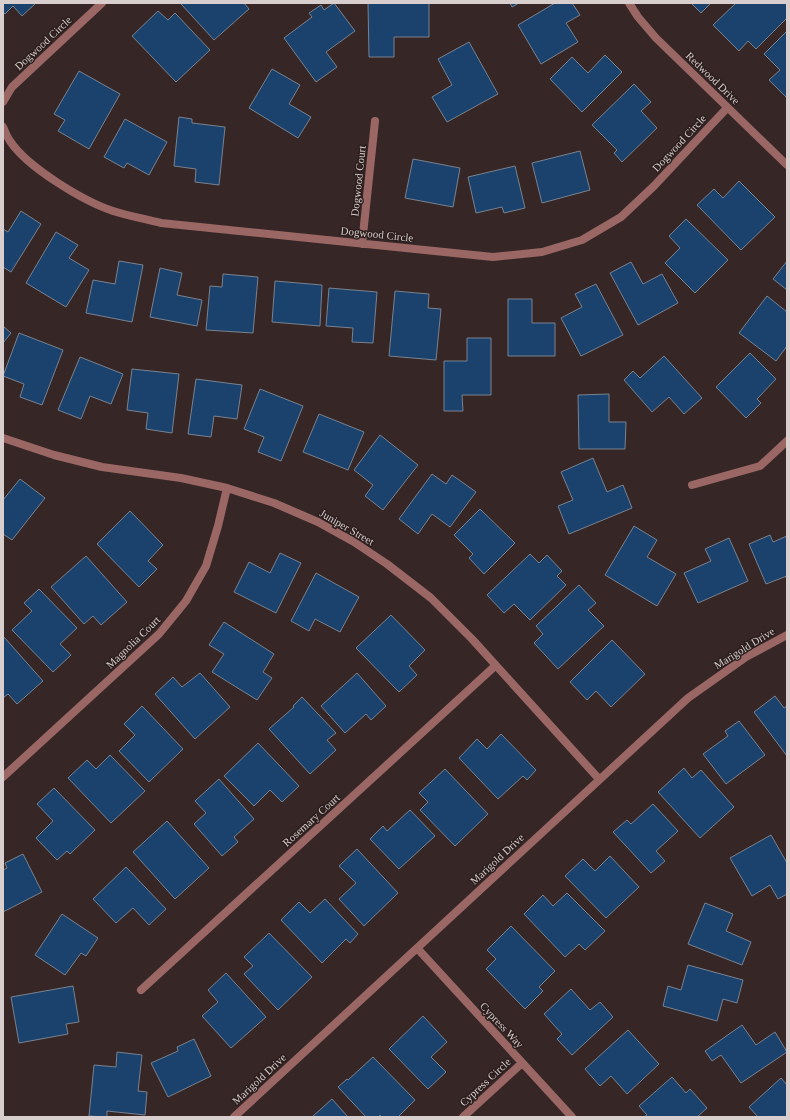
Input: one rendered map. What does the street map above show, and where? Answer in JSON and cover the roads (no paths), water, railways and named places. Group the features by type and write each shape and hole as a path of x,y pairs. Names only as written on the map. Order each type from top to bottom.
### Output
{"street":[{"name":"Dogwood Circle","path":"3,102 12,87 102,3"},
{"name":"Redwood Drive","path":"629,3 638,17 656,38 787,165"},
{"name":"Dogwood Circle","path":"3,127 10,141 26,158 48,176 80,197 113,211 161,223 493,257 542,252 582,240 621,217 654,186 727,108"},
{"name":"Dogwood Court","path":"362,244 375,121"},
{"name":"Juniper Street","path":"3,438 54,455 102,467 181,478 227,488 274,503 318,522 354,542 387,564 431,598 472,639 495,666 600,779"},
{"path":"692,485 760,466 787,441"},
{"name":"Magnolia Court","path":"3,777 159,634 186,601 206,566 227,488"},
{"name":"Marigold Drive","path":"234,1117 688,698 746,657 787,635"},
{"name":"Rosemary Court","path":"141,990 495,666"},
{"name":"Cypress Way","path":"416,948 572,1117"},
{"name":"Cypress Circle","path":"463,1117 522,1063"}]}
